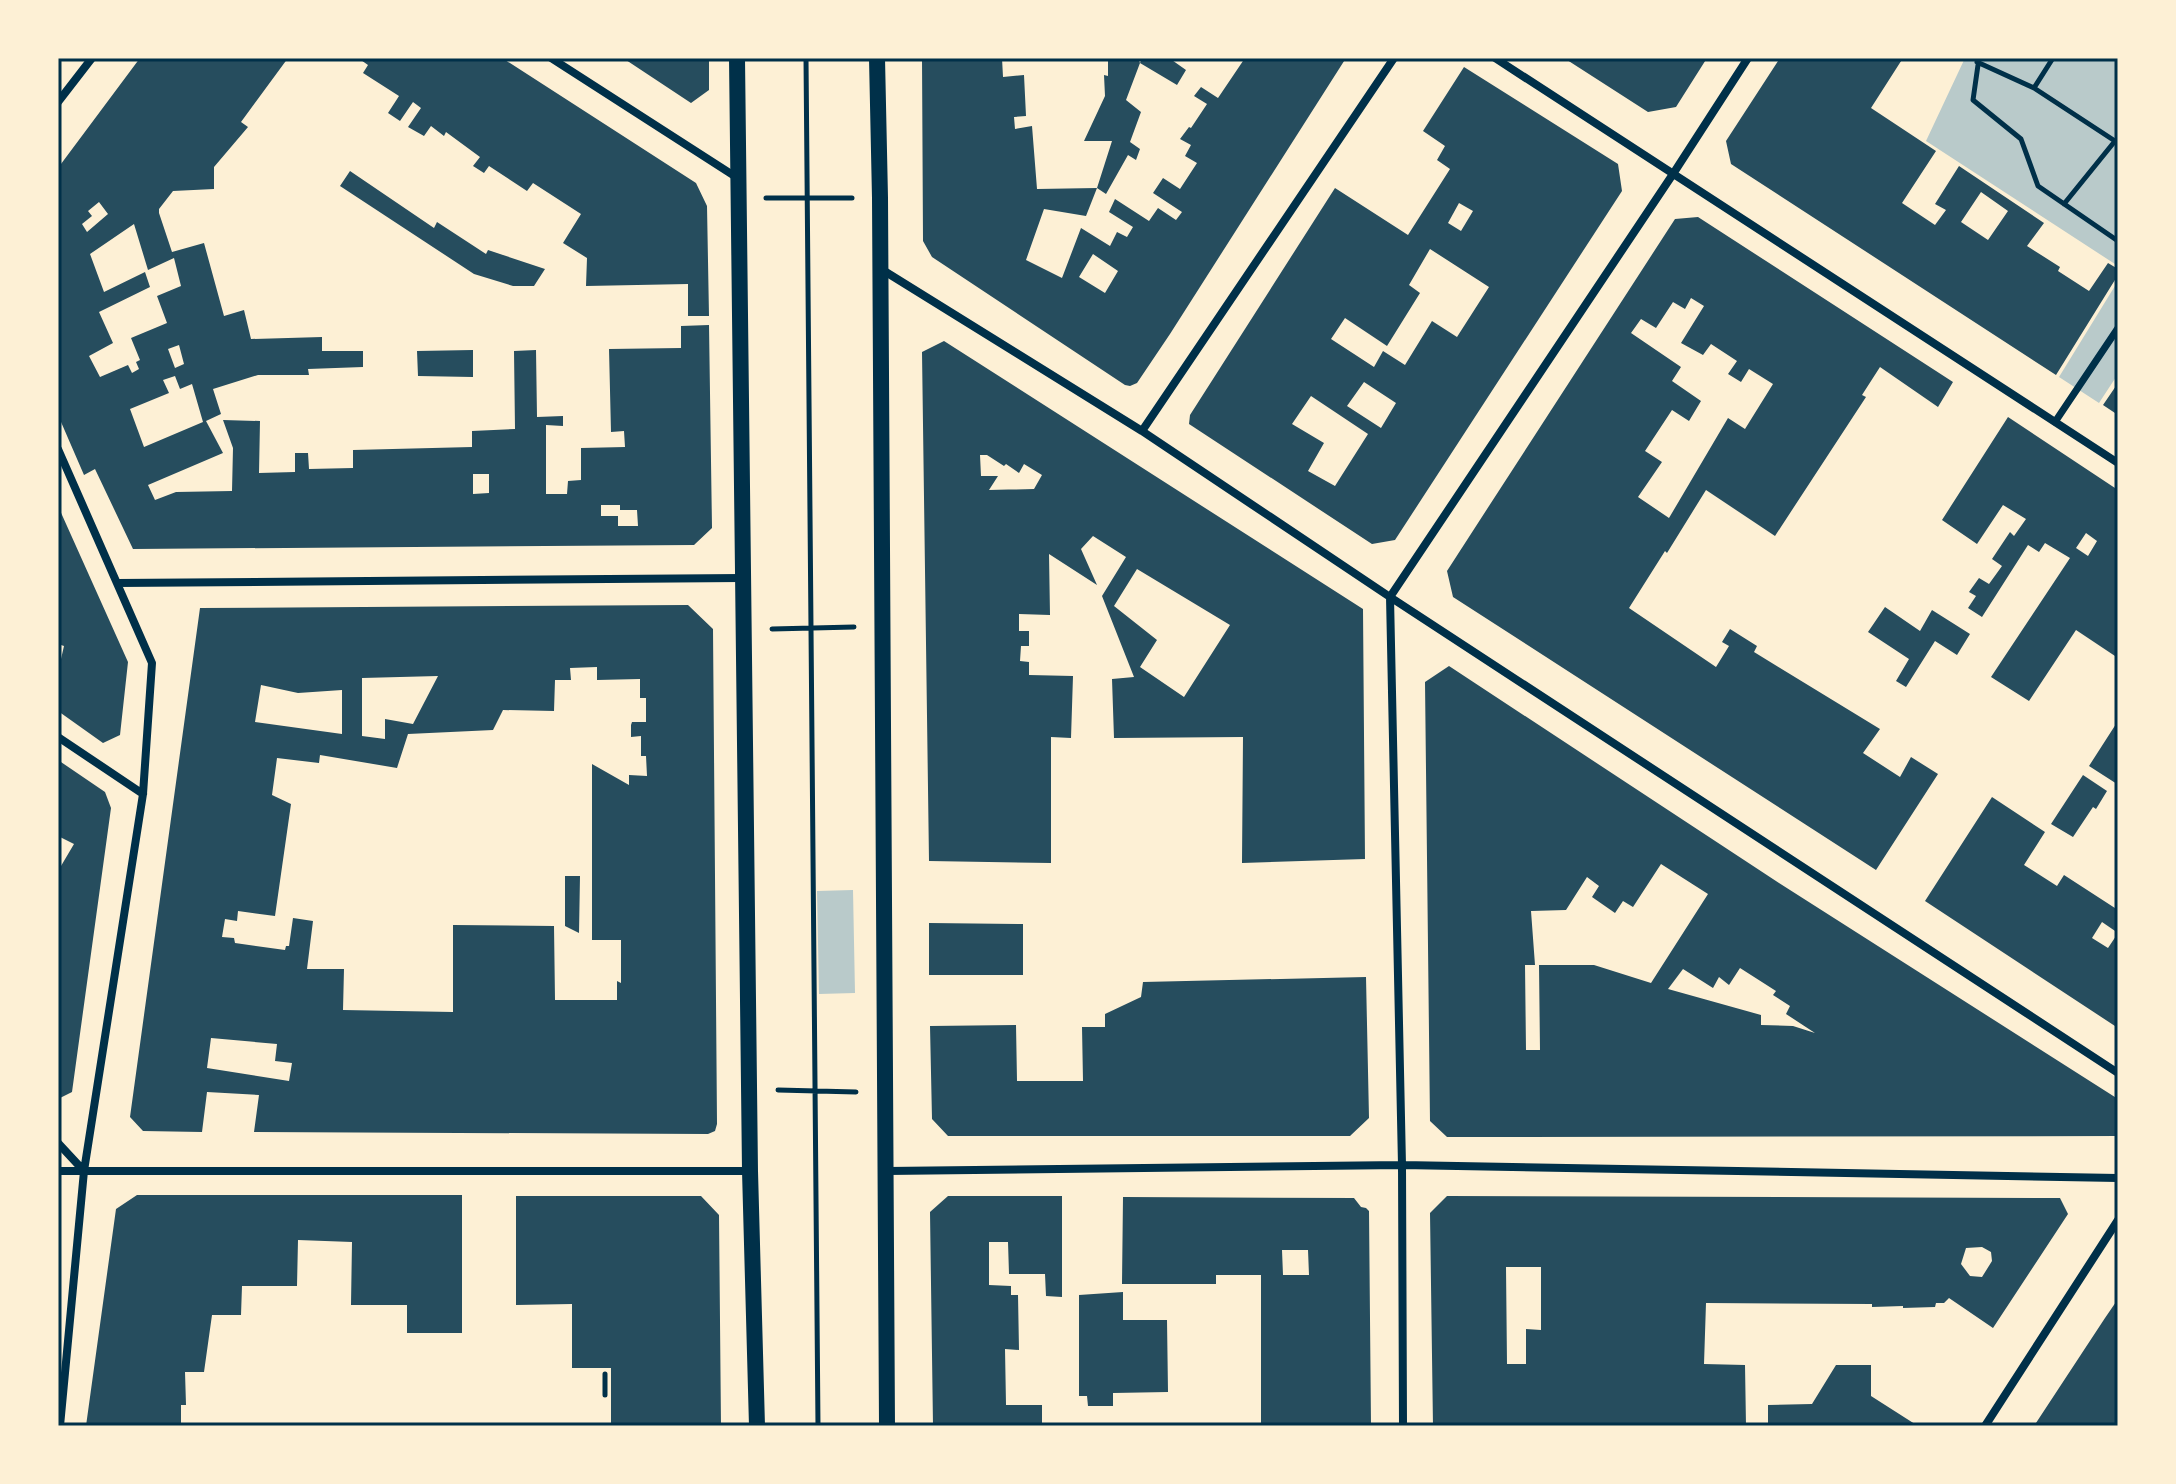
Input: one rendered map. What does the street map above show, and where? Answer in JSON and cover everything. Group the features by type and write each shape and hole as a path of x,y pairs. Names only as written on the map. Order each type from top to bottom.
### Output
{"main road":[{"path":"737,58 750,1171 757,1426"},
{"path":"877,58 887,1426"}],"street":[{"path":"58,102 92,58"},
{"path":"551,58 737,178"},
{"path":"1142,431 1394,58"},
{"path":"1495,58 2118,463"},
{"path":"1403,1426 1402,1165 1390,597 1748,58"},
{"path":"879,268 1142,431 2118,1073"},
{"path":"2055,422 2118,328"},
{"path":"58,449 152,663 143,794 84,1171 60,1426"},
{"path":"117,583 742,578"},
{"path":"58,737 143,794"},
{"path":"58,1143 84,1171"},
{"path":"887,1171 1402,1165 2118,1178"},
{"path":"58,1171 750,1171"},
{"path":"1985,1426 2118,1220"}],"path":[{"path":"806,58 818,1426"},
{"path":"2034,88 2053,58"},
{"path":"2064,204 2116,142 2034,88 1978,60 1973,100 2021,139 2038,186 2064,204 2118,241"},
{"path":"737,198 880,198"},
{"path":"743,630 882,626"},
{"path":"749,1090 886,1092"},
{"path":"605,1374 605,1395"}],"shaded area":[{"path":"1965,58 2118,58 2118,266 1926,141"},
{"path":"2118,281 2118,374 2099,403 2059,377"},
{"path":"853,890 855,993 819,994 817,891"}],"building":[{"path":"140,58 288,58 241,122 248,127 214,167 214,189 173,191 159,213 172,252 204,243 224,316 244,310 251,339 322,337 322,351 363,351 363,367 308,369 309,375 258,375 213,389 221,414 206,421 223,453 148,485 155,500 176,492 232,491 233,448 223,420 260,421 259,473 295,472 295,453 308,453 309,469 353,468 353,450 472,447 472,431 515,429 514,351 536,350 537,417 563,416 563,426 546,425 546,494 567,494 568,481 581,480 581,448 625,447 624,431 611,432 609,349 681,348 681,326 709,325 712,528 694,545 133,549 95,469 84,475 58,415 58,168","holes":["99,202 108,214 87,232 82,224 92,216 88,211","134,224 148,270 174,258 181,286 157,296 167,323 131,338 140,360 136,362 139,369 132,373 128,365 100,377 89,356 113,343 99,312 150,287 145,272 104,292 90,254","179,345 184,364 175,368 168,349","175,376 180,389 192,384 203,422 144,447 130,409 169,393 163,380","473,474 489,474 489,493 473,494","601,505 620,505 620,510 637,510 638,526 618,526 618,516 601,516"]},
{"path":"358,58 502,58 696,183 707,206 709,316 688,316 688,284 586,286 587,258 563,243 581,214 533,183 527,191 489,166 484,173 473,166 480,157 446,132 444,136 431,126 424,136 408,127 421,108 413,102 400,121 388,113 399,96 363,73 368,65"},
{"path":"623,58 709,58 709,90 691,103"},
{"path":"922,58 1002,58 1003,77 1024,75 1026,116 1014,117 1015,129 1032,126 1037,189 1097,188 1086,216 1044,209 1026,260 1062,278 1081,228 1110,246 1117,232 1127,237 1133,227 1109,212 1115,199 1149,221 1158,208 1176,220 1182,212 1153,193 1163,178 1180,189 1197,163 1185,156 1191,145 1180,139 1207,104 1194,96 1201,87 1218,98 1245,58 1346,58 1137,383 1125,385 932,257 923,241","holes":["1093,254 1118,271 1105,293 1079,277"]},
{"path":"1108,58 1138,58 1140,63 1126,100 1141,112 1130,142 1140,149 1136,160 1128,155 1106,194 1097,188 1112,141 1084,141 1105,96 1104,75 1108,76"},
{"path":"1142,58 1169,58 1186,70 1177,85 1140,63"},
{"path":"1564,58 1707,58 1676,107 1648,112"},
{"path":"1780,58 1903,58 1871,108 1936,151 1902,203 1935,225 1946,210 1935,204 1959,166 2044,223 2027,246 2060,267 2058,271 2089,291 2108,263 2118,269 2118,275 2056,375 1731,164 1726,141","holes":["1981,192 2008,211 1988,240 1961,222"]},
{"path":"1464,67 1618,164 1622,191 1395,540 1372,544 1189,424 1190,415 1335,188 1408,235 1450,169 1437,160 1445,146 1423,131","holes":["1459,203 1473,211 1461,231 1448,223","1430,249 1489,287 1457,337 1432,321 1405,365 1383,351 1374,367 1331,339 1345,318 1387,346 1420,293 1409,285","1364,382 1396,403 1381,428 1347,406","1311,396 1368,434 1335,486 1308,471 1324,443 1292,424"]},
{"path":"350,171 434,228 437,222 486,254 488,250 545,269 534,286 513,286 474,274 340,186"},
{"path":"1698,217 1953,382 1938,407 1880,367 1862,395 1866,397 1775,536 1706,490 1629,608 1716,667 1729,646 1722,642 1730,629 1757,646 1754,652 1880,729 1863,753 1900,777 1911,757 1938,774 1876,870 1453,597 1447,571 1675,219","holes":["1691,298 1704,306 1681,343 1703,355 1711,344 1737,361 1728,374 1741,382 1749,369 1773,384 1745,429 1728,418 1669,518 1638,497 1662,462 1645,451 1672,410 1689,421 1701,401 1672,381 1681,367 1631,333 1641,319 1656,328 1673,302 1685,309"]},
{"path":"944,341 1363,609 1365,859 1242,863 1243,737 1114,738 1112,679 1134,677 1102,596 1126,557 1093,536 1081,549 1097,585 1049,554 1050,615 1019,614 1019,631 1029,631 1029,646 1021,646 1020,661 1029,662 1029,675 1073,676 1071,738 1051,737 1051,863 929,861 922,352","holes":["980,455 987,455 1019,473 1024,464 1042,475 1034,489 989,490 998,476 981,476","1137,569 1230,625 1184,697 1140,667 1157,640 1114,606"]},
{"path":"473,350 473,377 418,376 417,351"},
{"path":"2118,383 2118,415 2103,405"},
{"path":"2008,417 2118,490 2118,658 2076,630 2029,701 1991,677 2070,558 2045,543 2039,552 2028,545 1982,617 1968,608 1976,596 1969,592 1979,578 1989,584 2002,566 1992,559 2010,532 2014,536 2026,519 2003,505 1977,544 1942,520","holes":["2086,533 2097,541 2088,556 2076,548"]},
{"path":"58,506 128,662 120,735 103,743 58,711 58,672 64,646 58,644"},
{"path":"688,605 713,629 715,1131 708,1134 254,1132 259,1095 207,1092 202,1132 143,1131 130,1117 200,608","holes":["597,667 597,680 640,679 640,698 646,698 646,722 632,722 631,737 641,736 641,756 646,756 647,776 629,775 629,785 592,764 592,940 621,940 621,983 617,981 617,1000 555,1000 554,926 453,925 453,1012 343,1010 344,969 307,969 313,921 293,918 289,946 285,950 235,943 234,938 222,937 225,919 237,921 238,911 275,916 291,804 272,795 277,758 319,763 320,755 397,768 408,734 493,730 503,710 554,711 555,680 571,680 570,668","438,676 413,724 385,719 385,739 362,736 362,678","261,685 298,693 342,690 342,734 255,722","211,1038 277,1044 275,1061 292,1063 289,1081 207,1068"]},
{"path":"1885,607 1920,631 1932,610 1970,634 1957,655 1935,641 1906,687 1896,681 1909,659 1868,632"},
{"path":"1449,666 1779,883 2118,1099 2118,1136 1447,1137 1430,1121 1425,682","holes":["1661,864 1708,894 1651,983 1594,965 1539,965 1540,1050 1526,1050 1525,965 1535,965 1531,911 1566,910 1587,877 1599,886 1592,897 1615,913 1623,901 1633,907","1740,968 1776,991 1773,995 1790,1006 1786,1014 1815,1033 1793,1026 1761,1025 1761,1015 1668,989 1683,969 1713,988 1719,977 1729,985"]},
{"path":"2118,725 2117,784 2089,766"},
{"path":"58,760 105,792 111,808 72,1092 58,1099 58,864 61,866 74,844 58,836"},
{"path":"2083,775 2107,791 2073,837 2051,824"},
{"path":"1992,797 2045,832 2024,865 2057,886 2064,875 2118,910 2118,933 2118,1028 1925,901","holes":["2102,922 2118,933 2108,948 2092,938"]},
{"path":"565,876 580,876 579,933 565,926"},
{"path":"929,923 1023,924 1023,975 929,975"},
{"path":"1366,977 1369,1118 1350,1136 948,1136 932,1119 930,1026 1016,1025 1017,1081 1083,1081 1082,1027 1105,1027 1105,1014 1141,997 1143,982"},
{"path":"137,1195 462,1195 462,1333 407,1333 407,1305 351,1305 352,1242 298,1240 297,1286 242,1286 241,1315 212,1315 204,1372 185,1372 186,1405 181,1405 181,1426 86,1426 116,1209"},
{"path":"516,1196 701,1196 719,1215 721,1426 611,1426 611,1368 572,1368 572,1304 516,1305"},
{"path":"948,1196 1062,1196 1062,1297 1046,1296 1045,1274 1009,1274 1008,1242 989,1242 989,1285 1011,1286 1011,1295 1018,1295 1019,1350 1005,1349 1006,1405 1042,1405 1042,1426 933,1426 930,1212"},
{"path":"1447,1196 2060,1198 2068,1214 1993,1328 1949,1298 1944,1303 1936,1303 1935,1307 1903,1308 1872,1307 1872,1304 1706,1303 1704,1364 1745,1365 1746,1426 1433,1426 1430,1213","holes":["1982,1247 1991,1252 1992,1261 1982,1277 1970,1276 1961,1264 1966,1248","1506,1267 1541,1267 1541,1330 1526,1329 1526,1364 1507,1364"]},
{"path":"1123,1197 1354,1198 1369,1211 1371,1426 1261,1426 1261,1275 1216,1275 1216,1284 1122,1284","holes":["1282,1250 1308,1250 1309,1275 1283,1275"]},
{"path":"1123,1292 1123,1320 1167,1320 1168,1392 1113,1393 1113,1406 1088,1406 1087,1396 1079,1396 1079,1295"},
{"path":"2118,1299 2118,1426 2034,1426 2105,1318"},
{"path":"1836,1365 1871,1365 1871,1396 1918,1426 1768,1426 1768,1405 1812,1404"}]}
